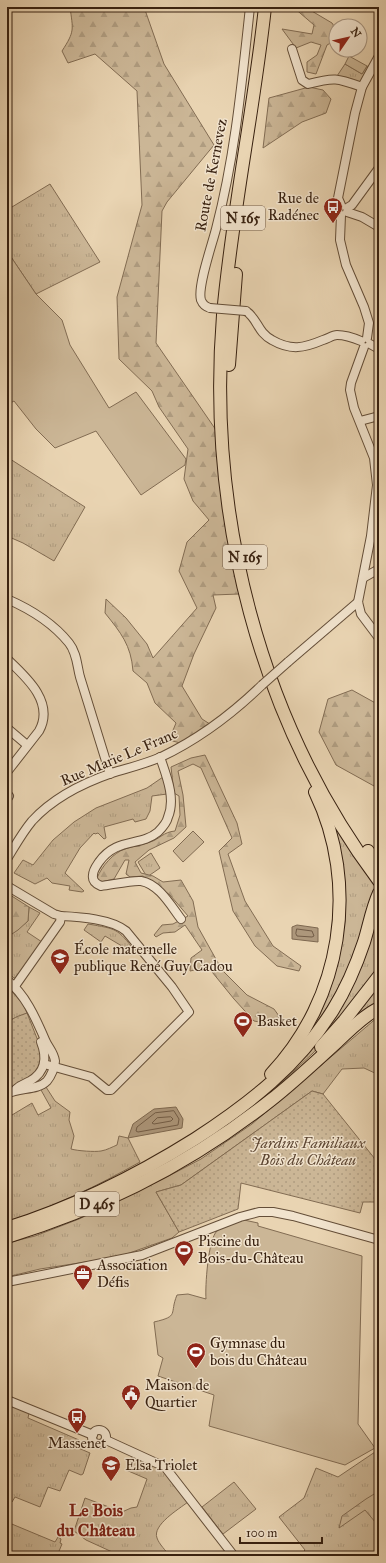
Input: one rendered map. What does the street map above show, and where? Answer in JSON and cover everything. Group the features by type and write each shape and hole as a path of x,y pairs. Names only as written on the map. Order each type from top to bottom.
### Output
{"highway":[{"name":"N 165","path":"265,7 232,237 223,314 220,371 221,431 224,480 244,594 267,668 302,753 339,820 379,881"},
{"name":"N 165","path":"273,7 237,259 232,308 228,402 232,479 237,515 252,593 269,651 302,734 323,776 352,827 379,867"},
{"path":"214,1126 257,1088 295,1044 322,994 335,952 340,913 338,874 334,846 316,795 304,771 302,753"},
{"path":"214,1126 248,1103 280,1076 315,1036 333,1010 350,979 362,948 379,893"},
{"path":"184,1161 199,1148 256,1106 292,1076 327,1041 379,976"},
{"path":"184,1161 211,1145 244,1121 290,1084 361,1020 379,1008"},
{"name":"D 465","path":"7,1228 71,1205 107,1188 173,1153 214,1126"},
{"name":"D 465","path":"7,1237 54,1222 96,1205 184,1161"}],"street":[{"name":"Route de Kernevez","path":"250,7 243,74 229,170 202,284 201,300 204,305 210,308 246,311 251,314 260,331 272,340 284,346 297,348 307,347 336,335 353,338 366,343"},
{"path":"292,49 302,80 308,84 327,79 339,79 362,87"},
{"path":"379,56 362,87 355,113 338,198 344,210 340,240 346,265 364,307 369,323 366,343 351,383 350,390 354,408 374,458 377,486 371,536 358,602 361,614 379,638"},
{"path":"344,210 352,205 379,168"},
{"path":"344,210 362,217 379,227"},
{"path":"366,343 379,350"},
{"path":"360,421 379,416"},
{"path":"363,578 379,569"},
{"path":"7,599 20,605 52,626 69,643 75,655 110,774"},
{"name":"Rue Marie Le Franc","path":"7,859 32,822 62,796 110,774 160,757 198,737 234,711 358,602"},
{"path":"7,659 36,690 43,706 44,717 41,728 7,772"},
{"path":"7,728 27,745"},
{"path":"160,757 168,781 170,796 168,817 158,832 148,838 122,844 108,852 99,862 92,877 94,882 101,886 141,881 149,884 160,892 181,919"},
{"path":"7,794 9,796 7,799"},
{"path":"7,886 54,914 111,923 119,926 130,936 172,987 189,1012 111,1090 107,1090 91,1077 44,1064"},
{"path":"15,986 60,922 61,916"},
{"path":"7,980 15,986 27,1003 46,1042 54,1054 54,1067 48,1080 36,1087 10,1092"},
{"path":"10,1092 36,1077 40,1073 44,1064 45,1051 27,1003"},
{"path":"7,1282 142,1256 256,1212 273,1212 293,1216 379,1240"},
{"path":"7,1400 93,1435 93,1441 98,1444 102,1444 106,1440 165,1467 234,1556"}],"green space":[{"path":"70,7 144,7 164,64 214,145 167,202 162,211 156,343 216,430 219,477 224,515 239,594 213,595 216,608 194,654 182,686 202,719 213,726 184,744 169,740 176,723 155,703 147,683 133,671 127,646 116,627 105,613 106,599 126,618 147,644 153,658 197,608 179,571 187,542 209,520 193,501 184,479 188,449 159,407 152,391 119,359 117,297 142,205 137,91 95,54 68,63 62,51 72,30"},
{"path":"293,7 305,7 328,21 328,44 316,74 307,72 307,62 317,55 321,45 311,42 296,48 282,29 312,34 314,25"},
{"path":"348,58 353,58 367,66 362,74 345,64"},
{"path":"345,64 362,74 367,66 369,67 360,84 352,79 337,76"},
{"path":"309,87 323,90 331,99 326,113 302,122 263,148 269,98"},
{"path":"50,184 100,262 36,294 7,251 7,210"},
{"path":"7,251 36,294 62,320 70,345 109,408 136,392 186,459 185,465 141,495 96,431 55,448 36,429 14,401 7,405"},
{"path":"7,457 85,507 54,561 23,543 7,536"},
{"path":"352,690 379,705 379,769 374,786 336,765 319,732 328,699"},
{"path":"205,755 237,823 242,844 228,854 245,901 273,946 301,966 299,971 277,966 255,946 233,911 219,851 232,838 201,768 193,764 178,771 183,795 186,827 174,838 149,850 135,862 141,873 153,876 163,882 181,880 193,901 198,927 222,970 247,995 274,1009 279,1016 276,1025 254,1021 208,967 190,971 191,958 202,950 185,925 175,932 163,933 156,937 154,935 162,925 173,924 188,916 170,895 143,876 130,877 126,874 129,860 125,860 114,879 101,882 97,878 108,860 116,854 128,848 150,842 167,833 175,831 180,815 179,796 174,793 171,767 191,758"},
{"path":"163,777 167,794 152,796 150,811 146,819 135,822 133,819 104,827 106,838 104,839 98,833 94,833 80,848 65,873 84,891 69,890 70,886 52,883 47,878 35,884 14,873 23,860 33,865 53,840 74,822 96,808 147,788"},
{"path":"326,809 376,887 367,909 356,949 344,977 316,1024 286,1061 309,1025 342,916"},
{"path":"193,831 204,842 183,862 173,851"},
{"path":"151,853 160,868 147,877 138,862"},
{"path":"7,893 29,907 28,921 9,936 7,934"},
{"path":"29,907 40,913 27,932 42,942 18,977 14,978 7,972 7,934 9,936 28,921"},
{"path":"379,909 379,972 313,1053 282,1082 258,1100 310,1049"},
{"path":"88,924 105,927 116,931 135,951 132,952 105,936 101,942 84,930"},
{"path":"379,983 379,1004 330,1043"},
{"path":"7,986 23,1004 27,1013 13,1019 7,1025"},
{"path":"27,1013 42,1051 39,1070 28,1079 7,1090 7,1025 13,1019"},
{"path":"379,1016 379,1075 364,1068 342,1069 323,1094 312,1091 181,1185 156,1192 179,1232 172,1238 118,1257 40,1269 7,1277 7,1243 35,1236 79,1219 201,1159 252,1124"},
{"path":"46,1087 55,1101 70,1112 69,1120 74,1136 71,1149 103,1151 117,1145 119,1136 128,1138 140,1162 42,1210 7,1222 7,1118 32,1103 38,1115 51,1108 41,1090"},
{"name":"Jardins Familiaux Bois du Château","path":"312,1091 323,1094 379,1164 379,1201 363,1202 360,1213 241,1183 238,1209 179,1232 156,1192 181,1185"},
{"path":"244,1220 258,1223 258,1226 362,1256 358,1424 375,1448 345,1465 209,1426 214,1395 158,1376 163,1358 158,1355 154,1322 171,1316 177,1295 188,1294 206,1299 209,1253 214,1236 217,1231 222,1228"},
{"path":"7,1404 29,1413 28,1418 79,1440 76,1447 90,1453 83,1474 81,1475 69,1470 60,1491 48,1487 40,1507 15,1497 12,1502 7,1501 7,1441 11,1440 7,1427"},
{"path":"375,1452 379,1452 379,1556 299,1556 305,1550 279,1517 304,1498 316,1468 338,1477"},
{"path":"132,1457 165,1471 188,1502 167,1518 158,1528 157,1538 159,1543 170,1556 121,1556 86,1540 74,1531 85,1498 122,1512 137,1507 147,1479 126,1470"},
{"path":"234,1482 256,1509 223,1534 202,1507"},
{"path":"379,1491 379,1521 376,1523 365,1510 339,1528 342,1516"},
{"path":"7,1522 55,1542 58,1537 61,1539 60,1543 62,1544 57,1556 7,1556"}],"water":[{"path":"297,925 318,928 318,942 292,939 292,927"},
{"path":"176,1107 183,1119 182,1128 128,1138 133,1124 154,1109"}],"place":[{"name":"Rue de Radénec","path":"333,224"},
{"name":"École maternelle publique René Guy Cadou","path":"60,975"},
{"name":"Basket","path":"243,1038"},
{"name":"Piscine du Bois-du-Château","path":"184,1267"},
{"name":"Association Défis","path":"83,1291"},
{"name":"Gymnase du bois du Château","path":"196,1369"},
{"name":"Maison de Quartier","path":"131,1411"},
{"name":"Massenet","path":"77,1434"},
{"name":"Elsa Triolet","path":"111,1482"}],"district":[{"name":"Le Bois du Château","path":"96,1520"}]}
